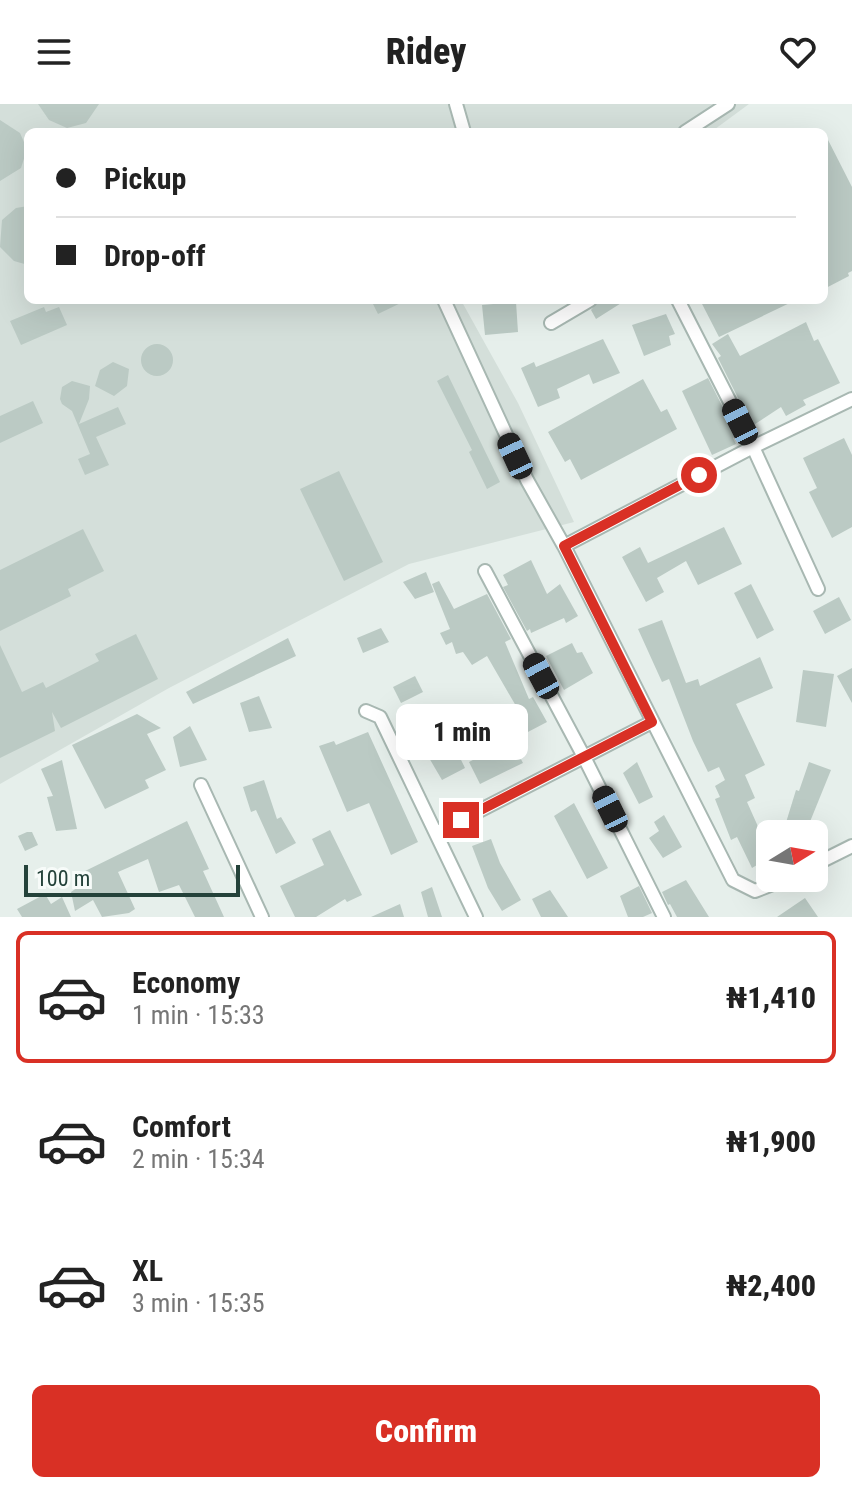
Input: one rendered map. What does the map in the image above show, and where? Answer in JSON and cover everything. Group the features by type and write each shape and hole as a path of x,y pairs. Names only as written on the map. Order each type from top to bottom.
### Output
{"street":[{"path":"456,104 463,128"},
{"path":"691,128 728,104"},
{"path":"446,304 527,480 564,546 733,880 756,891"},
{"path":"551,323 583,304"},
{"path":"680,304 753,447 818,589"},
{"path":"564,546 852,399"},
{"path":"485,571 583,755 664,917"},
{"path":"366,711 380,717 476,917"},
{"path":"436,833 652,722"},
{"path":"201,785 262,917"},
{"path":"828,858 852,846"}],"shaded area":[{"path":"0,104 749,104 716,128 24,128 24,304 463,304 518,403 574,522 409,564 169,688 0,784"}],"building":[{"path":"38,104 99,104 86,123 67,128 49,120"},
{"path":"0,120 20,133 24,142 24,158 21,168 0,181"},
{"path":"828,140 852,187 852,271 848,273 849,276 828,287"},
{"path":"24,207 24,264 14,261 0,247 2,220 16,208"},
{"path":"373,304 399,304 378,314"},
{"path":"516,304 518,332 485,335 482,305"},
{"path":"596,304 620,304 596,319 591,310"},
{"path":"702,304 788,304 719,337"},
{"path":"44,307 46,312 59,307 67,325 21,345 10,321"},
{"path":"666,314 675,334 669,336 671,345 644,356 632,325"},
{"path":"806,322 840,383 803,400 806,405 786,416 781,407 752,426 718,358 721,356 712,344 728,334 740,356"},
{"path":"603,339 620,373 593,384 589,374 557,389 560,398 538,407 521,368 534,362 536,367"},
{"path":"157,344 168,349 173,360 168,371 157,376 146,371 141,360 146,349"},
{"path":"113,362 129,369 127,386 114,396 95,386 100,370"},
{"path":"448,375 500,482 487,489 469,452 472,450 437,381"},
{"path":"708,378 737,435 733,438 736,444 712,455 682,391"},
{"path":"643,379 661,412 667,409 677,429 581,480 570,459 565,462 548,432"},
{"path":"72,381 90,386 89,399 79,424 118,407 126,424 96,437 109,465 85,475 78,459 90,454 72,411 60,399 62,387"},
{"path":"33,401 43,423 0,443 0,416"},
{"path":"844,438 852,455 852,527 832,538 809,492 817,488 803,458"},
{"path":"339,471 383,562 344,581 300,489"},
{"path":"724,527 742,564 698,585 686,561 657,578 664,592 646,602 622,557 640,547 648,563"},
{"path":"83,529 104,571 68,589 71,596 0,631 0,570"},
{"path":"531,560 547,594 560,584 578,616 566,623 564,618 531,633 530,629 527,631 503,587 508,585 503,575"},
{"path":"426,572 434,592 415,599 403,582"},
{"path":"439,581 454,609 487,594 511,639 505,642 529,699 533,697 547,722 526,733 512,707 516,706 487,656 472,665 463,652 456,654 452,642 446,645 440,633 450,629 432,584"},
{"path":"751,584 774,630 757,639 734,593"},
{"path":"839,597 851,620 825,634 813,611"},
{"path":"662,620 686,683 698,679 700,686 760,657 773,688 736,704 765,765 745,775 755,798 747,802 756,822 756,866 752,868 737,837 731,840 715,799 720,797 715,786 725,780 719,767 708,772 669,679 662,682 638,629"},
{"path":"381,628 389,642 363,653 357,638"},
{"path":"136,634 158,679 61,728 52,712 55,731 0,758 0,645 22,692 43,682 46,688 99,661 95,654"},
{"path":"288,638 296,656 193,704 186,692"},
{"path":"572,643 577,653 582,652 593,673 564,690 546,656"},
{"path":"852,668 852,703 837,676"},
{"path":"803,670 834,674 826,727 796,722"},
{"path":"415,676 423,692 401,703 393,687"},
{"path":"259,696 272,728 249,732 240,703"},
{"path":"455,709 459,723 446,729 465,768 442,780 425,751 427,749 412,731"},
{"path":"137,714 161,728 147,734 166,770 145,780 149,788 105,809 72,745"},
{"path":"190,726 207,760 180,767 173,737"},
{"path":"368,732 418,842 391,855 369,803 347,812 319,746 334,741 336,745"},
{"path":"511,740 523,763 480,784 469,762"},
{"path":"62,760 77,829 56,831 47,797 53,796 41,769"},
{"path":"637,762 653,797 639,804 623,773"},
{"path":"809,762 831,770 811,820 787,820 796,790 799,791"},
{"path":"264,780 277,819 281,817 296,843 276,854 256,810 251,812 243,787"},
{"path":"574,803 608,868 587,879 554,816"},
{"path":"664,815 682,847 663,858 649,838 659,831 654,822"},
{"path":"187,821 209,869 203,871 224,917 195,917 179,885 159,892 148,859 118,872 135,909 129,913 102,917 93,900 75,911 71,892 84,883 79,874"},
{"path":"330,830 362,895 347,902 345,899 316,917 295,917 280,886 324,865 312,839"},
{"path":"32,832 38,845 25,851 18,836"},
{"path":"491,839 500,863 521,900 502,911 488,888 472,846"},
{"path":"686,880 709,917 677,917 668,905 662,892"},
{"path":"639,886 652,913 643,917 628,917 620,896"},
{"path":"432,887 442,917 428,917 421,892"},
{"path":"550,890 568,917 541,917 532,899"},
{"path":"45,894 51,904 62,897 71,917 22,917 17,909"},
{"path":"805,898 818,917 777,917"},
{"path":"400,904 404,917 371,917"}],"route":[{"path":"461,820 652,722 564,546 699,475"}]}
